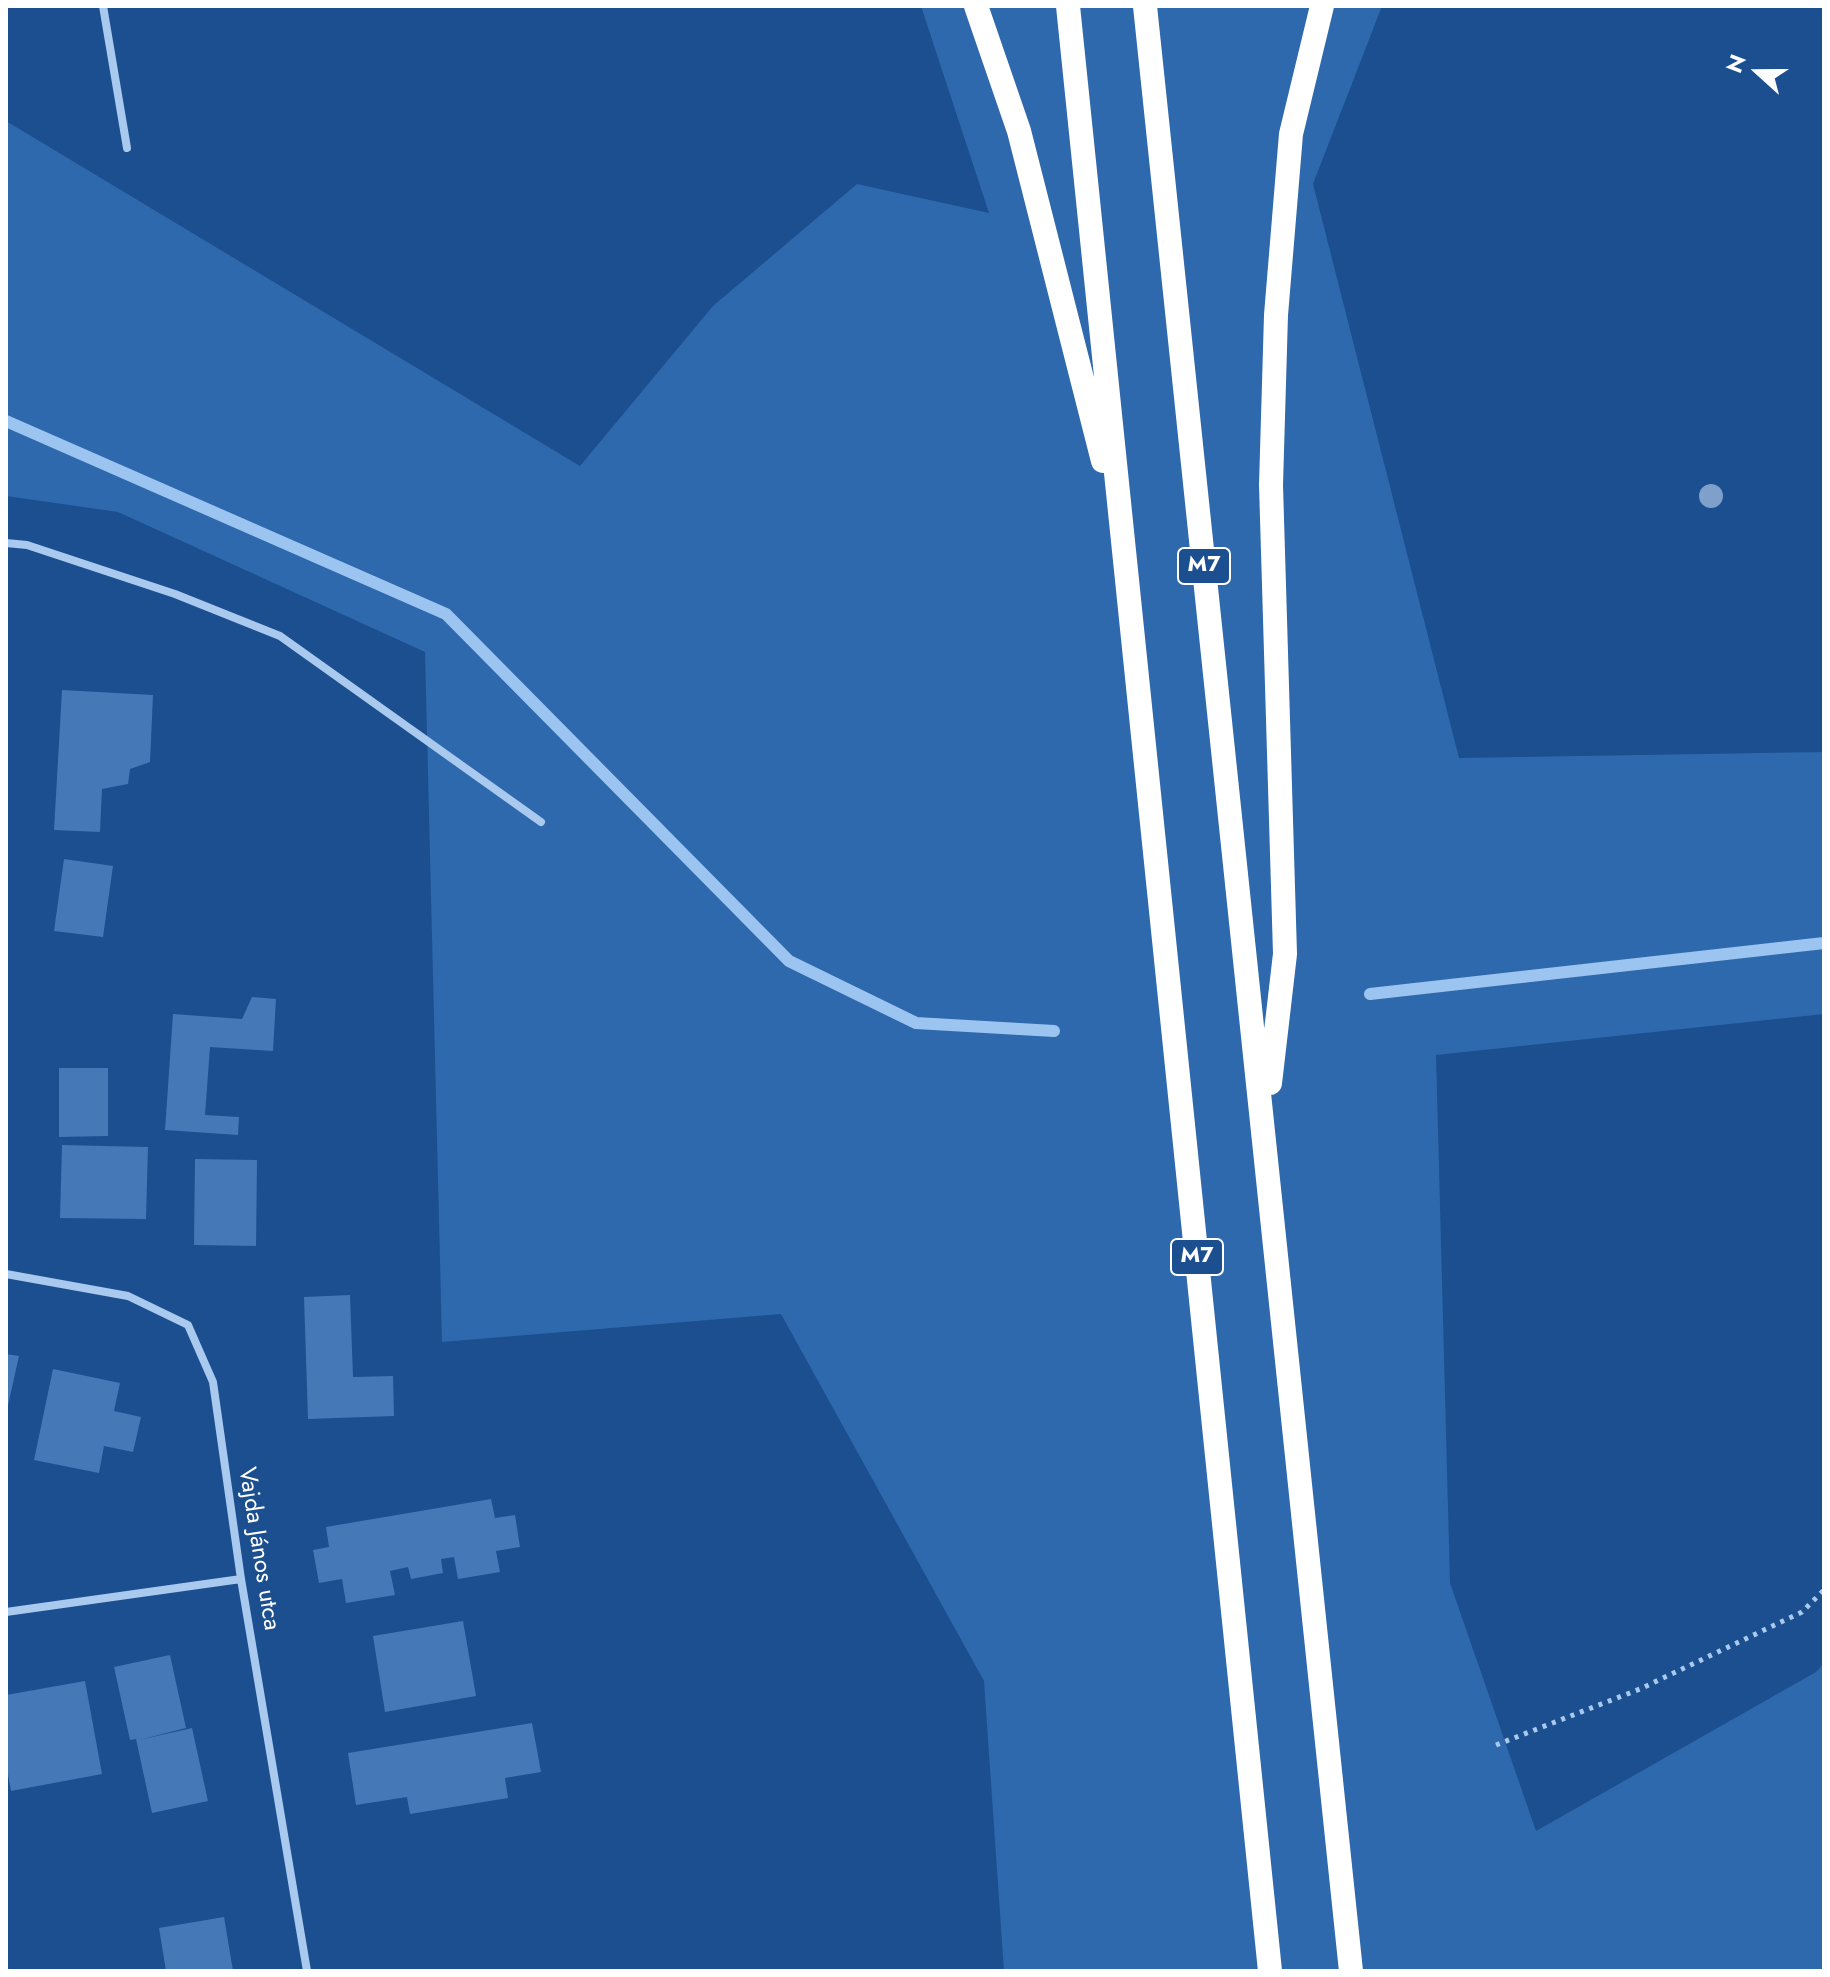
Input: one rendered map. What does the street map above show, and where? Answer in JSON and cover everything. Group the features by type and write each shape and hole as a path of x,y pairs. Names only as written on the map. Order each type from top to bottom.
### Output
{"highway":[{"path":"976,6 1019,131 1124,545"},
{"name":"M7","path":"1068,6 1270,1971"},
{"name":"M7","path":"1145,6 1265,1126 1351,1971"},
{"path":"1265,1126 1285,954 1271,485 1276,315 1291,134 1322,6"}],"street":[{"path":"103,6 127,148"},
{"path":"6,543 27,545 175,594 280,636 541,822"},
{"name":"Vajda János utca","path":"6,1274 128,1296 188,1325 213,1382 241,1579 307,1971"},
{"path":"6,1612 241,1579"}],"path":[{"path":"1496,1745 1640,1689 1789,1619 1802,1612 1824,1590"}],"shaded area":[{"path":"921,6 1382,6 1313,184 1459,758 1824,752 1824,1014 1436,1055 1450,1583 1536,1831 1816,1672 1824,1663 1824,1971 1004,1971 984,1681 781,1314 442,1342 425,652 118,512 6,496 6,121 580,466 713,306 857,184 989,213"}],"building":[{"path":"62,690 153,695 150,762 130,769 128,784 102,789 100,832 54,830"},
{"path":"64,859 113,866 103,937 54,931"},
{"path":"252,997 276,999 273,1051 210,1047 205,1115 239,1117 238,1135 165,1130 173,1014 242,1019"},
{"path":"59,1068 108,1068 108,1136 59,1137"},
{"path":"62,1145 148,1147 146,1219 60,1218"},
{"path":"195,1159 257,1160 256,1246 194,1245"},
{"path":"350,1295 353,1377 393,1376 394,1416 308,1419 304,1297"},
{"path":"6,1354 19,1356 7,1410 6,1410"},
{"path":"53,1369 120,1383 114,1411 141,1417 133,1452 104,1446 99,1473 34,1460"},
{"path":"491,1499 495,1518 515,1515 520,1547 496,1551 500,1572 458,1579 454,1557 441,1559 443,1573 411,1579 408,1567 390,1571 395,1595 346,1603 342,1579 319,1583 313,1550 329,1547 326,1527"},
{"path":"463,1621 476,1696 385,1712 373,1636"},
{"path":"170,1655 186,1728 139,1740 192,1728 208,1801 152,1813 136,1739 130,1740 114,1667"},
{"path":"85,1681 102,1774 11,1791 6,1763 6,1695"},
{"path":"532,1723 541,1772 505,1778 508,1798 410,1814 407,1797 356,1805 348,1753"},
{"path":"224,1917 233,1971 166,1971 159,1928"}],"waterway":[{"path":"6,421 446,614 789,961 916,1023 1054,1031"},
{"path":"1370,994 1824,943"}]}
